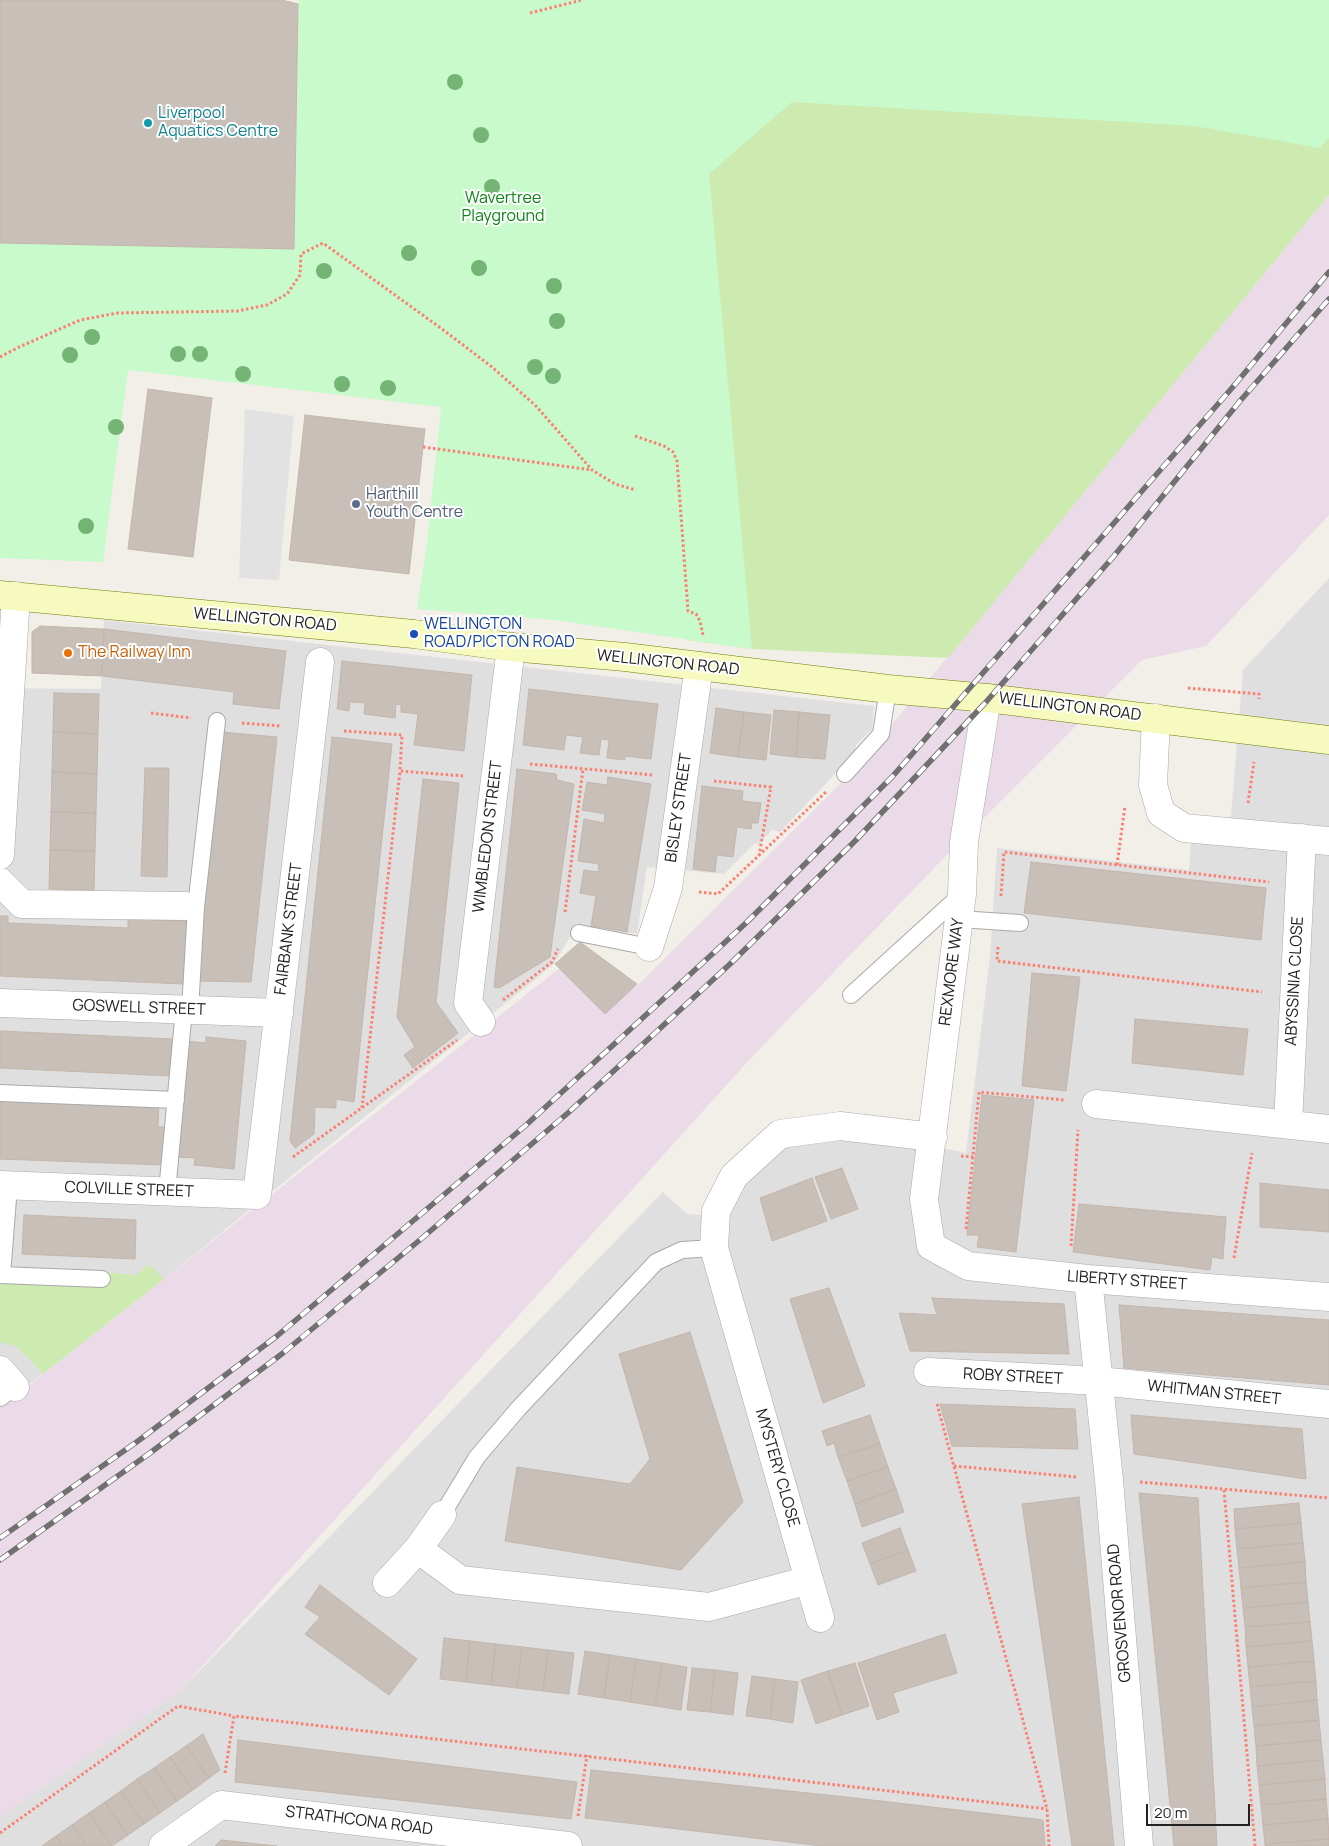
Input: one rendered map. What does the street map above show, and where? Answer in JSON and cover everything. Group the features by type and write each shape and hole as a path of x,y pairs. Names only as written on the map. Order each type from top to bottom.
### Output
{"main road":[{"name":"WELLINGTON ROAD","path":"8,596 414,634 510,648 625,657 701,654 888,689 987,698 1329,740"}],"street":[{"path":"0,855 8,596"},
{"name":"WIMBLEDON STREET","path":"481,1022 468,1003 510,648"},
{"name":"BISLEY STREET","path":"649,948 668,888 701,654"},
{"name":"FAIRBANK STREET","path":"258,1188 320,662"},
{"name":"REXMORE WAY","path":"931,1246 924,1199 960,906 964,842 987,698"},
{"name":"WELLINGTON ROAD","path":"1156,718 1153,785 1161,814 1184,828 1329,841"},
{"name":"ABYSSINIA CLOSE","path":"1288,1124 1302,838"},
{"path":"0,882 22,904 191,906"},
{"name":"GOSWELL STREET","path":"0,1002 279,1013"},
{"path":"1082,1109 1288,1124 1329,1130"},
{"name":"MYSTERY CLOSE","path":"820,1618 714,1248 716,1211 734,1176 780,1134 840,1126 933,1137"},
{"name":"COLVILLE STREET","path":"4,1186 167,1192 258,1188"},
{"name":"LIBERTY STREET","path":"931,1246 968,1266 1078,1278 1329,1297"},
{"name":"GROSVENOR ROAD","path":"1078,1278 1099,1381 1139,1846"},
{"name":"ROBY STREET","path":"928,1372 1099,1381"},
{"name":"WHITMAN STREET","path":"1099,1381 1329,1409"},
{"path":"387,1583 418,1549 442,1515"},
{"path":"418,1549 460,1580 708,1607 809,1580"},
{"path":"163,1846 221,1805"},
{"name":"STRATHCONA ROAD","path":"221,1805 511,1843 568,1846"}],"lane":[{"path":"845,774 880,734 888,689"},
{"path":"167,1192 187,1010 191,906 217,721"},
{"path":"851,995 960,906 1000,921 1020,923"},
{"path":"573,932 649,948"},
{"path":"0,1093 176,1100"},
{"path":"4,1186 1,1275 102,1279"},
{"path":"442,1515 477,1457 518,1409 656,1262 682,1250 714,1248"}],"path":[{"path":"530,13 582,0"},
{"path":"0,357 80,320 118,313 237,311 267,305 287,294 300,275 301,254 323,243 492,367 536,406 592,470 614,484 636,490"},
{"path":"635,436 664,446 673,452 678,460 688,611 696,614 700,621 702,629 701,654"},
{"path":"423,447 592,470"},
{"path":"1180,687 1259,694 1259,732 1243,833"},
{"path":"312,728 402,735 400,771 362,1108"},
{"path":"258,1188 362,1108 481,1022 505,998 552,962 573,932 565,912 583,769"},
{"path":"400,771 583,769 771,788 759,856"},
{"path":"668,888 718,894 845,774"},
{"path":"1294,996 997,961 1004,852 1300,884"},
{"path":"962,1263 979,1092 1082,1109 1078,1278"},
{"path":"1229,1288 1253,1151"},
{"path":"928,1372 1047,1810 1050,1846"},
{"path":"1224,1490 1254,1846"},
{"path":"0,1833 178,1706 234,1716 587,1755 1047,1810"},
{"path":"221,1805 234,1716"},
{"path":"578,1819 587,1755"}],"shaded area":[{"path":"1329,195 1329,515 1206,646 1142,660 941,861 750,1059 181,1690 0,1817 0,1408 579,953 636,987 856,768"},
{"path":"245,409 294,416 279,580 239,578"},
{"path":"1329,578 1329,1846 0,1846 0,1817 181,1690 663,1192 687,1214 728,1217 741,1187 780,1150 819,1138 943,1148 966,1153 990,957 997,848 1189,870 1191,842 1231,816 1243,670"},
{"path":"104,620 874,706 872,729 856,745 855,753 780,832 772,830 759,844 755,843 724,874 647,867 637,934 577,925 554,964 164,1279 0,1407 0,688 101,689"}],"green space":[{"name":"Wavertree Playground","path":"298,0 1329,0 1329,138 1320,148 1195,126 792,102 709,174 752,649 555,620 417,609 427,543 441,407 128,370 103,562 0,558 0,243 294,249"},
{"path":"1329,0 1329,195 948,658 752,649 687,640 678,554 611,39"},
{"path":"149,1264 164,1279 43,1374 15,1346 0,1342 0,1275 102,1272 136,1275"}],"building":[{"name":"Liverpool Aquatics Centre","path":"0,0 282,0 298,4 294,249 0,243"},
{"path":"148,389 212,398 193,557 128,549"},
{"name":"Harthill Youth Centre","path":"305,415 425,429 409,574 289,560"},
{"name":"The Railway Inn","path":"40,626 104,629 102,676 32,673 32,632"},
{"path":"104,629 286,651 279,709 233,704 234,692 102,676"},
{"path":"342,661 472,675 464,751 414,745 418,714 401,712 401,705 396,704 395,718 364,714 365,703 350,702 349,711 337,709"},
{"path":"529,689 658,704 651,759 625,756 625,760 607,758 609,740 601,739 599,755 580,753 583,737 566,735 564,750 523,745"},
{"path":"54,693 99,694 98,734 53,732"},
{"path":"716,708 744,712 738,757 710,753"},
{"path":"774,710 799,712 796,757 770,754"},
{"path":"744,712 771,715 766,760 738,757"},
{"path":"799,712 830,715 825,759 796,757"},
{"path":"53,732 98,734 97,774 52,772"},
{"path":"222,732 277,737 251,982 196,981"},
{"path":"332,737 392,744 354,1102 336,1099 336,1108 315,1107 314,1134 295,1148 290,1141"},
{"path":"145,768 169,768 167,877 141,876"},
{"path":"517,769 556,774 557,780 574,784 550,957 499,988 494,987"},
{"path":"52,772 97,774 96,813 51,812"},
{"path":"608,777 651,784 627,932 591,926 596,896 580,893 584,870 598,872 599,864 578,861 584,819 604,823 605,814 582,810 587,782 607,785"},
{"path":"423,779 459,783 436,1002 458,1033 413,1068 404,1055 415,1047 397,1017"},
{"path":"702,786 743,791 742,801 761,803 758,823 752,823 751,829 737,827 733,857 717,855 715,872 693,869"},
{"path":"51,812 96,813 95,851 50,850"},
{"path":"50,850 95,851 94,890 49,889"},
{"path":"1031,862 1266,888 1261,940 1024,913"},
{"path":"0,916 8,916 8,923 128,928 128,919 187,921 184,984 0,976"},
{"path":"580,942 637,984 605,1014 555,964"},
{"path":"1032,973 1080,977 1066,1091 1022,1086"},
{"path":"1135,1019 1248,1029 1243,1075 1132,1063"},
{"path":"0,1031 172,1039 171,1076 0,1068"},
{"path":"206,1037 246,1041 234,1169 194,1165 195,1158 175,1157 186,1041 206,1043"},
{"path":"982,1095 1034,1100 1016,1252 977,1247 979,1235 967,1235"},
{"path":"0,1100 159,1106 158,1127 165,1127 163,1165 0,1159"},
{"path":"842,1168 858,1209 831,1219 815,1177"},
{"path":"812,1178 827,1221 772,1241 760,1198"},
{"path":"1260,1183 1329,1190 1329,1232 1260,1227"},
{"path":"1079,1204 1226,1217 1223,1259 1212,1257 1210,1270 1073,1252"},
{"path":"24,1215 136,1220 135,1259 22,1254"},
{"path":"829,1288 865,1386 823,1403 790,1299"},
{"path":"932,1298 1064,1304 1069,1354 910,1351 899,1313 937,1315"},
{"path":"1119,1305 1329,1320 1329,1385 1124,1368"},
{"path":"690,1332 743,1502 681,1570 505,1541 517,1467 630,1484 650,1459 619,1354"},
{"path":"940,1404 1075,1409 1078,1449 952,1446"},
{"path":"870,1415 880,1444 838,1457 834,1443 827,1446 822,1431"},
{"path":"1131,1415 1302,1429 1306,1479 1134,1454"},
{"path":"880,1444 888,1467 847,1481 838,1457"},
{"path":"888,1467 896,1489 855,1504 847,1481"},
{"path":"896,1489 904,1512 862,1527 855,1504"},
{"path":"1139,1493 1198,1498 1217,1846 1174,1846"},
{"path":"1079,1497 1114,1846 1072,1846 1022,1504"},
{"path":"1299,1503 1301,1523 1235,1529 1234,1509"},
{"path":"1301,1523 1303,1543 1237,1549 1235,1529"},
{"path":"900,1528 908,1550 870,1564 862,1543"},
{"path":"1303,1543 1305,1562 1239,1568 1237,1549"},
{"path":"908,1550 916,1571 878,1585 870,1564"},
{"path":"1305,1562 1306,1582 1241,1588 1239,1568"},
{"path":"1306,1582 1308,1602 1243,1608 1241,1588"},
{"path":"320,1585 417,1659 389,1695 305,1634 320,1617 305,1607"},
{"path":"1308,1602 1310,1622 1245,1627 1243,1608"},
{"path":"1310,1622 1312,1641 1246,1647 1245,1627"},
{"path":"945,1634 957,1673 893,1693 899,1712 877,1720 858,1663"},
{"path":"444,1638 470,1641 466,1682 440,1679"},
{"path":"470,1641 496,1644 491,1685 466,1682"},
{"path":"1312,1641 1314,1661 1248,1667 1246,1647"},
{"path":"496,1644 522,1647 517,1688 491,1685"},
{"path":"522,1647 548,1650 543,1691 517,1688"},
{"path":"548,1650 574,1653 569,1694 543,1691"},
{"path":"585,1651 610,1655 604,1698 578,1694"},
{"path":"610,1655 636,1659 630,1702 604,1698"},
{"path":"636,1659 662,1663 655,1706 630,1702"},
{"path":"1314,1661 1316,1681 1250,1687 1248,1667"},
{"path":"662,1663 687,1667 681,1710 655,1706"},
{"path":"855,1663 869,1706 842,1715 828,1671"},
{"path":"692,1668 715,1670 710,1712 687,1710"},
{"path":"715,1670 738,1673 733,1715 710,1712"},
{"path":"828,1671 842,1715 816,1724 801,1680"},
{"path":"752,1676 775,1679 770,1719 746,1716"},
{"path":"775,1679 798,1682 793,1723 770,1719"},
{"path":"1316,1681 1317,1700 1252,1707 1250,1687"},
{"path":"1317,1700 1319,1720 1254,1726 1252,1707"},
{"path":"1319,1720 1321,1740 1256,1746 1254,1726"},
{"path":"203,1734 220,1770 209,1778 186,1746"},
{"path":"238,1740 577,1782 571,1819 235,1782"},
{"path":"1321,1740 1323,1760 1257,1766 1256,1746"},
{"path":"186,1746 209,1778 193,1790 170,1757"},
{"path":"170,1757 193,1790 177,1801 154,1768"},
{"path":"1323,1760 1325,1779 1259,1785 1257,1766"},
{"path":"154,1768 177,1801 160,1813 137,1779"},
{"path":"591,1770 1043,1820 1045,1846 822,1846 585,1818"},
{"path":"137,1779 160,1813 144,1824 121,1791"},
{"path":"1325,1779 1326,1799 1261,1805 1259,1785"},
{"path":"121,1791 144,1824 128,1835 105,1802"},
{"path":"1326,1799 1328,1819 1263,1825 1261,1805"},
{"path":"105,1802 128,1835 112,1846 89,1813"},
{"path":"89,1813 111,1846 87,1846 72,1825"},
{"path":"1328,1819 1329,1839 1265,1844 1263,1825"},
{"path":"72,1825 87,1846 63,1846 56,1836"},
{"path":"56,1836 63,1846 42,1846"},
{"path":"1329,1839 1329,1846 1265,1846 1265,1844"},
{"path":"221,1840 277,1846 215,1846"}],"railway":[{"path":"0,1538 138,1441 277,1336 525,1126 746,923 892,777 1232,388 1329,272"},
{"path":"0,1560 150,1453 283,1353 421,1239 569,1112 729,965 855,841 986,702 1114,556 1240,401 1329,299"}],"place":[{"name":"Liverpool Aquatics Centre","path":"148,123"},
{"name":"Harthill Youth Centre","path":"356,504"},
{"name":"WELLINGTON ROAD/PICTON ROAD","path":"414,634"},
{"name":"The Railway Inn","path":"68,653"}]}
